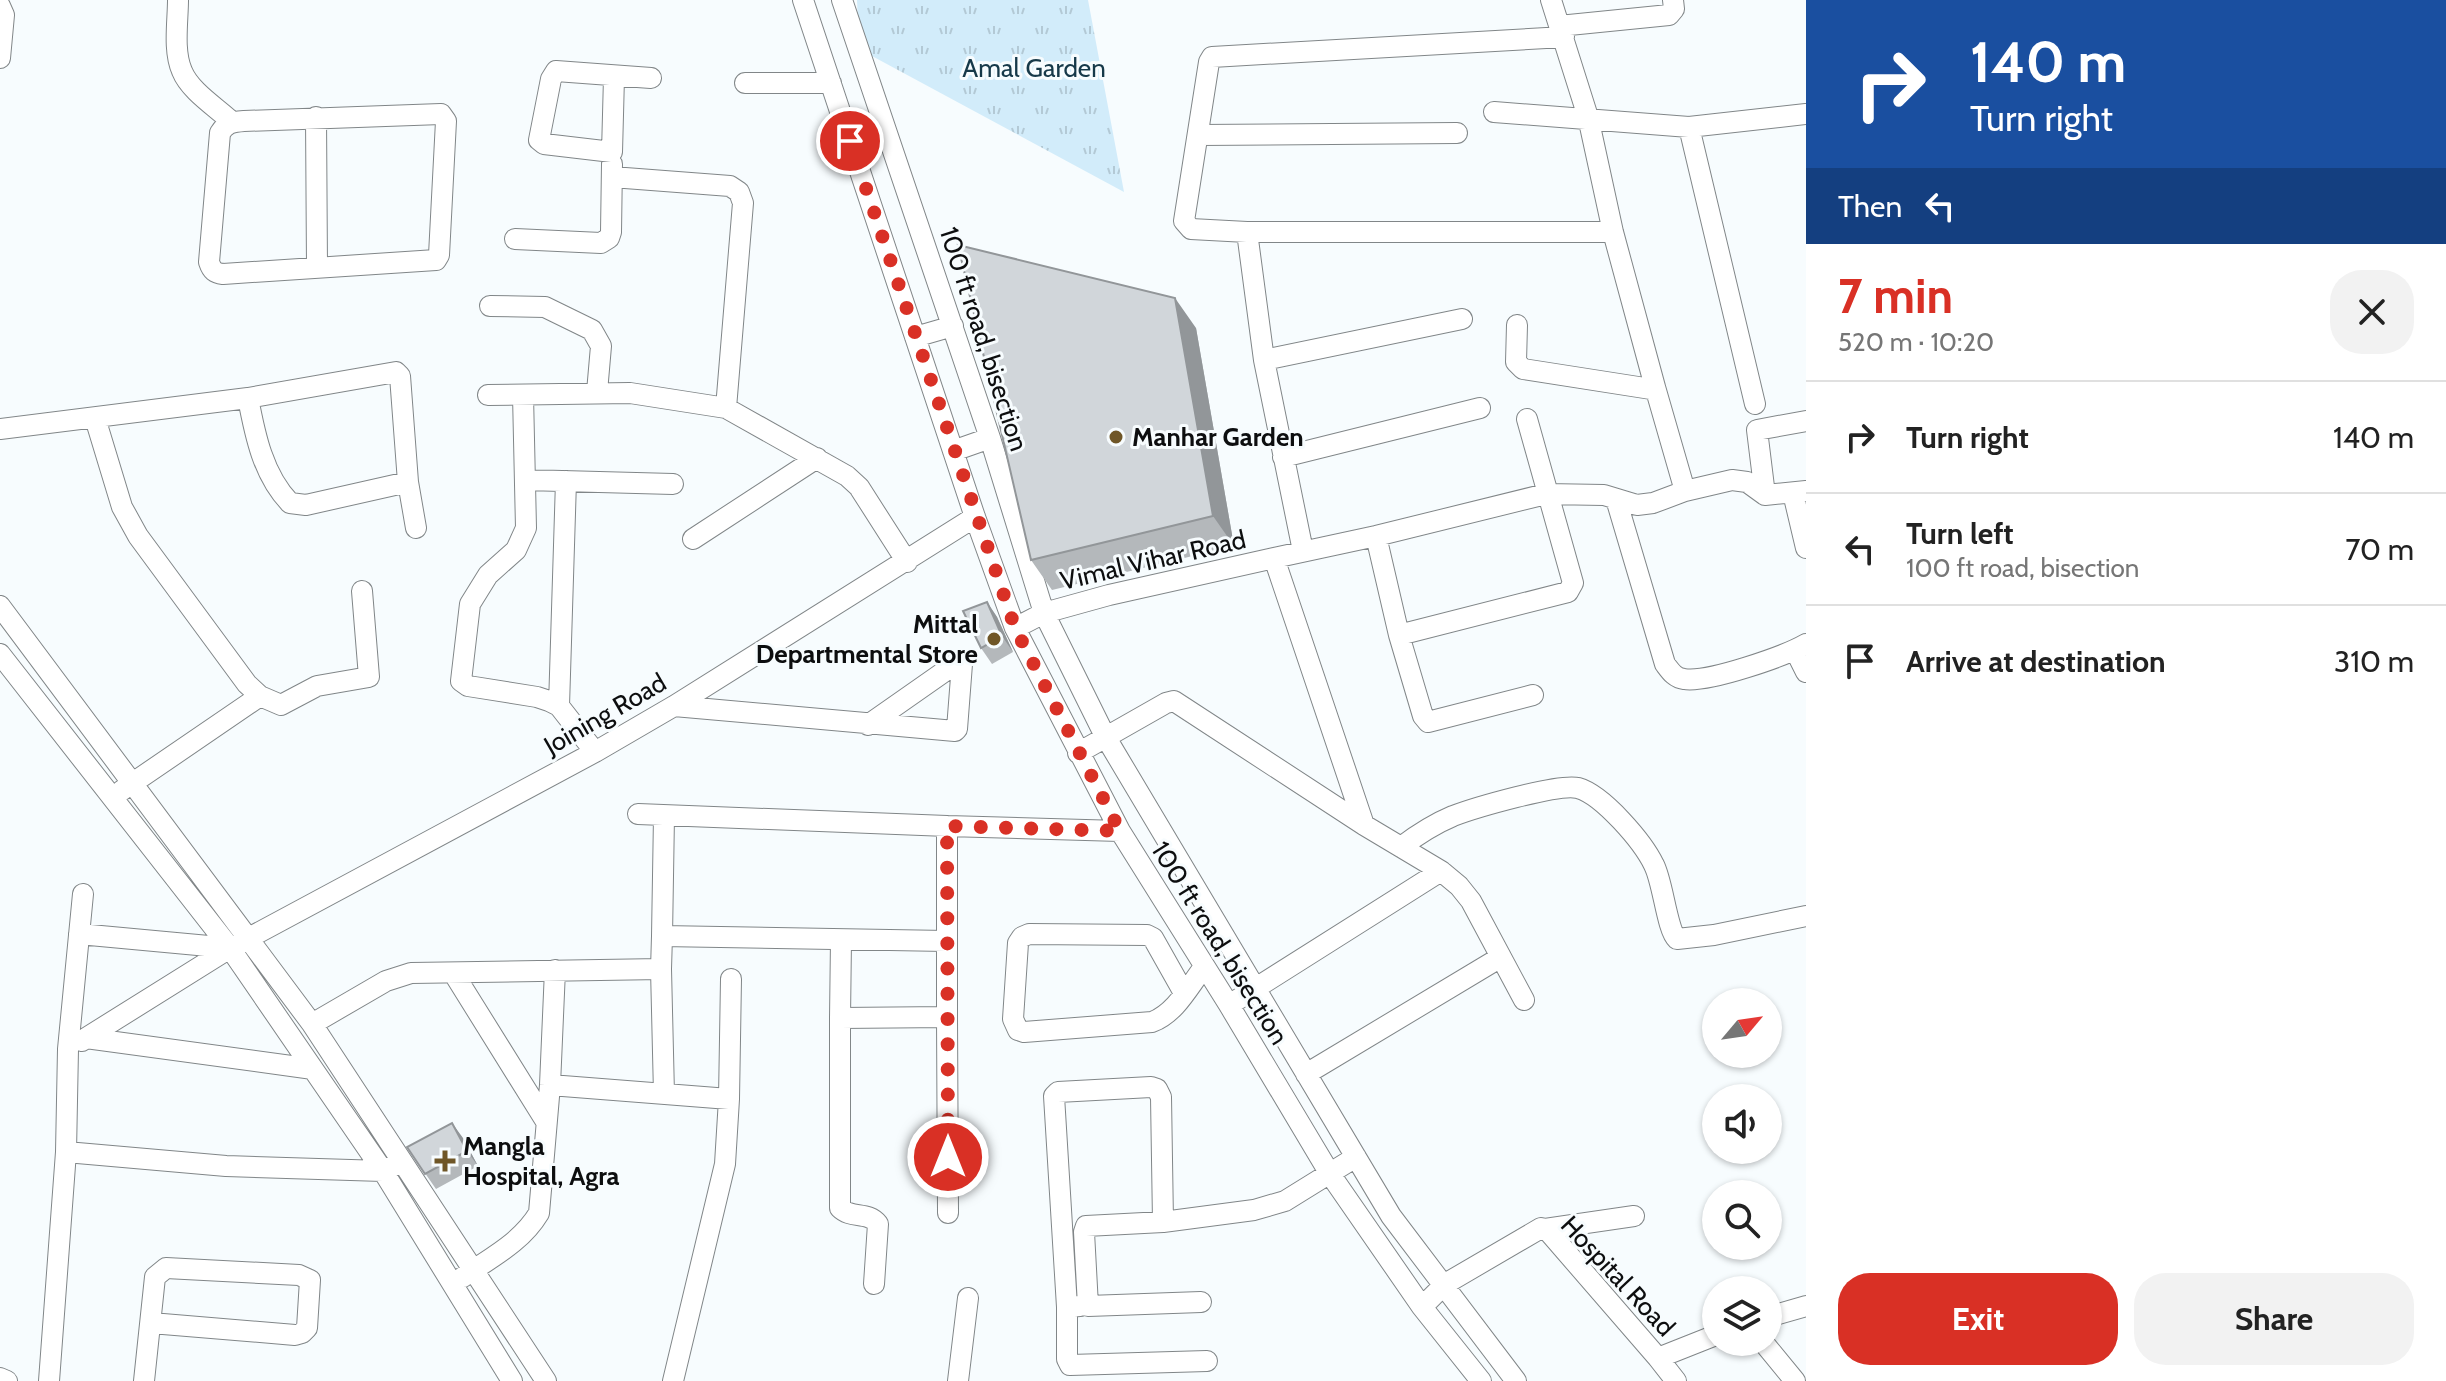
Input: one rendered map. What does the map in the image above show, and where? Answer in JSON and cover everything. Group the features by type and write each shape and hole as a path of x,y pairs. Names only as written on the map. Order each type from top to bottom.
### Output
{"street":[{"path":"178,0 178,59 182,72 232,122"},
{"name":"100 ft road, bisection","path":"803,0 1015,628 1120,831 1330,1174 1422,1307 1481,1381"},
{"name":"100 ft road, bisection","path":"842,0 990,438 1044,613 1105,736 1391,1216 1516,1381"},
{"path":"1551,0 1588,117 1613,232 1685,491"},
{"path":"1613,232 1247,232 1191,229 1184,221 1209,62 1219,55 1562,31 1669,15 1674,9 1673,0"},
{"path":"0,6 4,15 0,58"},
{"path":"612,152 544,144 539,140 551,79 556,71 651,78"},
{"path":"515,239 606,241 611,232 614,77"},
{"path":"745,83 831,83"},
{"path":"1494,112 1689,127 1806,114"},
{"path":"441,114 446,121 438,258 431,261 215,273 211,268 220,133 224,126 232,122 441,114"},
{"path":"316,117 317,266"},
{"path":"1689,127 1755,404"},
{"path":"1199,135 1457,133"},
{"path":"612,177 730,186 739,192 743,203 726,408"},
{"path":"1247,232 1264,360 1303,551"},
{"path":"490,306 545,307 592,330 601,346 597,392"},
{"path":"1264,360 1462,319"},
{"path":"1517,325 1516,362 1523,369 1651,389 1655,387"},
{"path":"915,337 953,326"},
{"path":"0,429 248,398 396,372 400,376 408,482 416,528"},
{"path":"488,395 630,393 726,408 817,458 859,487 907,562"},
{"path":"523,395 526,528 516,550 488,575 470,604 461,681 468,686 537,697 559,706 595,752"},
{"path":"248,398 257,441 274,483 290,503 306,505 408,482"},
{"path":"1283,457 1480,408"},
{"path":"95,418 122,507 138,536 247,684 260,696 281,705 317,686 369,677 362,591"},
{"path":"1399,635 1568,592 1572,588 1527,419"},
{"path":"1806,421 1757,430 1765,495 1800,492 1806,548"},
{"path":"953,451 990,438"},
{"path":"693,539 817,458"},
{"path":"525,480 673,484"},
{"name":"Vimal Vihar Road","path":"1015,628 1044,613 1109,595 1376,536 1546,494 1604,495 1637,505 1732,480 1747,482 1765,495"},
{"path":"559,706 566,481"},
{"path":"1616,499 1665,664 1672,674 1683,679 1698,679 1801,647 1806,672"},
{"name":"Joining Road","path":"68,1049 230,948 595,752 674,706 975,517"},
{"path":"1376,536 1399,635 1423,716 1428,722 1533,695"},
{"path":"1274,558 1364,825"},
{"path":"0,606 312,1024 546,1381"},
{"path":"0,654 230,948 383,1171 512,1381"},
{"path":"674,706 868,725 956,730 962,664 958,662 868,725"},
{"path":"111,798 260,696"},
{"path":"1078,753 1174,701 1364,825 1441,871 1459,886 1471,901 1524,1000"},
{"path":"1401,847 1421,832 1454,816 1553,789 1579,788 1591,794 1630,830 1645,849 1660,880 1671,931 1677,939 1714,935 1806,916"},
{"path":"638,814 1120,831"},
{"path":"664,816 661,969 664,1094"},
{"path":"947,826 948,1213"},
{"path":"1229,1005 1441,871"},
{"path":"49,1381 66,1152 68,1049 83,894"},
{"path":"79,934 230,948"},
{"path":"1184,993 1153,938 1147,935 1029,934 1018,943 1013,1019 1018,1030 1024,1032 1152,1022 1169,1013 1204,967"},
{"path":"662,936 946,941"},
{"path":"841,940 840,1208 846,1213 871,1216 878,1224 874,1284"},
{"path":"1306,1074 1501,957"},
{"path":"312,1024 386,981 426,971 454,974 661,969"},
{"path":"453,1283 519,1239 539,1213 550,1085 555,970"},
{"path":"454,974 545,1120"},
{"path":"673,1381 725,1164 731,979"},
{"path":"840,1018 947,1017"},
{"path":"86,1038 313,1069"},
{"path":"550,1085 729,1099"},
{"path":"1163,1222 1161,1097 1157,1089 1058,1092 1054,1096 1067,1307 1067,1359 1073,1366 1207,1361"},
{"path":"66,1152 226,1166 383,1171 404,1162"},
{"path":"1088,1306 1086,1226 1163,1222 1254,1210 1285,1201 1356,1157"},
{"path":"1545,1229 1634,1216"},
{"name":"Hospital Road","path":"1422,1307 1445,1284 1538,1229 1545,1229 1658,1358 1702,1341"},
{"path":"144,1381 155,1277 166,1268 299,1275 310,1280 307,1328 295,1335 151,1323"},
{"path":"958,1381 968,1298"},
{"path":"1067,1307 1201,1302"},
{"path":"1782,1313 1806,1306"},
{"path":"1774,1356 1795,1381"},
{"path":"1658,1358 1676,1381"},
{"path":"0,1378 7,1381"}],"green space":[{"name":"Amal Garden","path":"857,0 1088,0 1124,192 859,49"}],"building":[{"name":"Manhar Garden","path":"958,245 1175,298 1213,516 1031,560"},
{"path":"987,602 1002,636 981,648 963,611"},
{"path":"452,1123 467,1151 425,1174 407,1147"}],"place":[{"name":"Manhar Garden","path":"1116,437"},
{"name":"Mittal Departmental Store","path":"994,639"},
{"name":"Mangla Hospital, Agra","path":"445,1161"}],"route":[{"path":"850,141 1015,628 1120,831 947,826 948,1157"}]}
